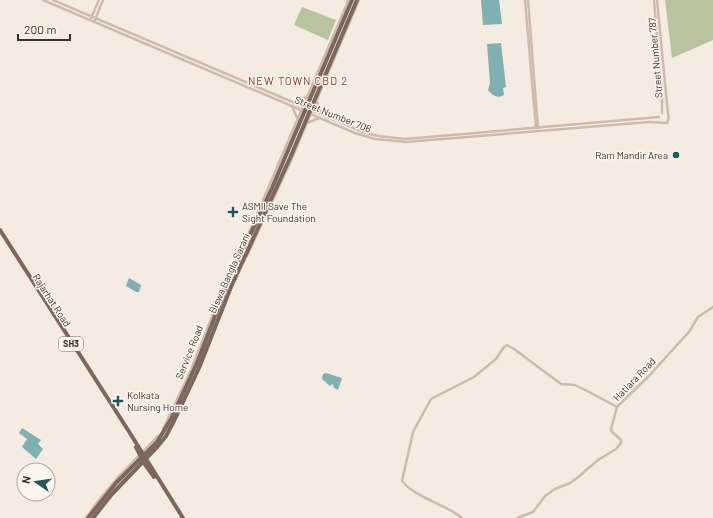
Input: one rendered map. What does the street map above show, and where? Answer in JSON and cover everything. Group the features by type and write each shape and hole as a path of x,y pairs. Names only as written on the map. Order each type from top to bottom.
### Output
{"main road":[{"name":"Biswa Bangla Sarani","path":"87,518 112,487 143,458 154,450 168,433 193,384 204,358 214,318 263,220 352,0"},
{"name":"Biswa Bangla Sarani","path":"94,518 112,494 159,440 171,419 197,363 229,280 358,0"},
{"name":"Rajarhat Road","path":"0,230 143,458"},
{"name":"Rajarhat Road","path":"0,233 143,458"},
{"path":"149,465 150,456"},
{"name":"SH3","path":"143,458 149,465 181,518"},
{"name":"SH3","path":"143,458 181,518"}],"street":[{"name":"Street Number 706","path":"43,0 292,106 321,114 364,132 392,138 416,138 658,117"},
{"path":"53,0 295,103 307,110"},
{"path":"90,20 99,0"},
{"path":"94,22 103,0"},
{"path":"231,286 235,282 270,208 307,123 309,96 348,0"},
{"path":"307,110 316,101 358,0"},
{"path":"526,0 537,128"},
{"name":"Street Number 787","path":"654,0 662,92 662,113"},
{"name":"Street Number 787","path":"657,0 668,114"},
{"path":"295,103 309,96"},
{"path":"316,101 321,114"},
{"path":"292,106 298,120"},
{"name":"Street Number 706","path":"307,110 319,118 366,137 406,142 660,122"},
{"name":"Service Road","path":"214,318 225,284 260,209 298,120 307,110"},
{"path":"662,113 668,114 668,122 660,122 658,117 662,113"},
{"path":"307,123 319,118"},
{"name":"Hatiara Road","path":"517,518 534,512 547,494 555,488 570,483 598,460 616,449 621,443 621,440 612,432 611,429 617,407 678,345 689,332 698,317 713,307"},
{"path":"462,518 442,504 410,488 402,480 413,432 431,399 474,377 496,359 506,345 561,384 575,385 617,407"},
{"path":"143,458 150,456 154,450"}],"green space":[{"path":"665,0 713,0 713,40 672,58"},
{"path":"302,7 336,20 328,40 294,25"}],"water":[{"path":"481,0 499,0 502,24 483,25"},
{"path":"501,43 506,87 503,88 504,95 497,96 493,95 488,90 490,83 487,44"},
{"path":"129,278 141,285 139,292 136,292 126,286"},
{"path":"326,373 342,378 338,390 334,388 333,384 330,386 322,379 323,374"},
{"path":"22,428 41,440 38,444 43,449 36,459 22,447 27,439 19,433"}],"place":[{"name":"Ram Mandir Area","path":"676,155"},
{"name":"ASMII Save The Sight Foundation","path":"233,212"},
{"name":"Kolkata Nursing Home","path":"118,401"}],"district":[{"name":"NEW TOWN CBD 2","path":"298,81"}]}
